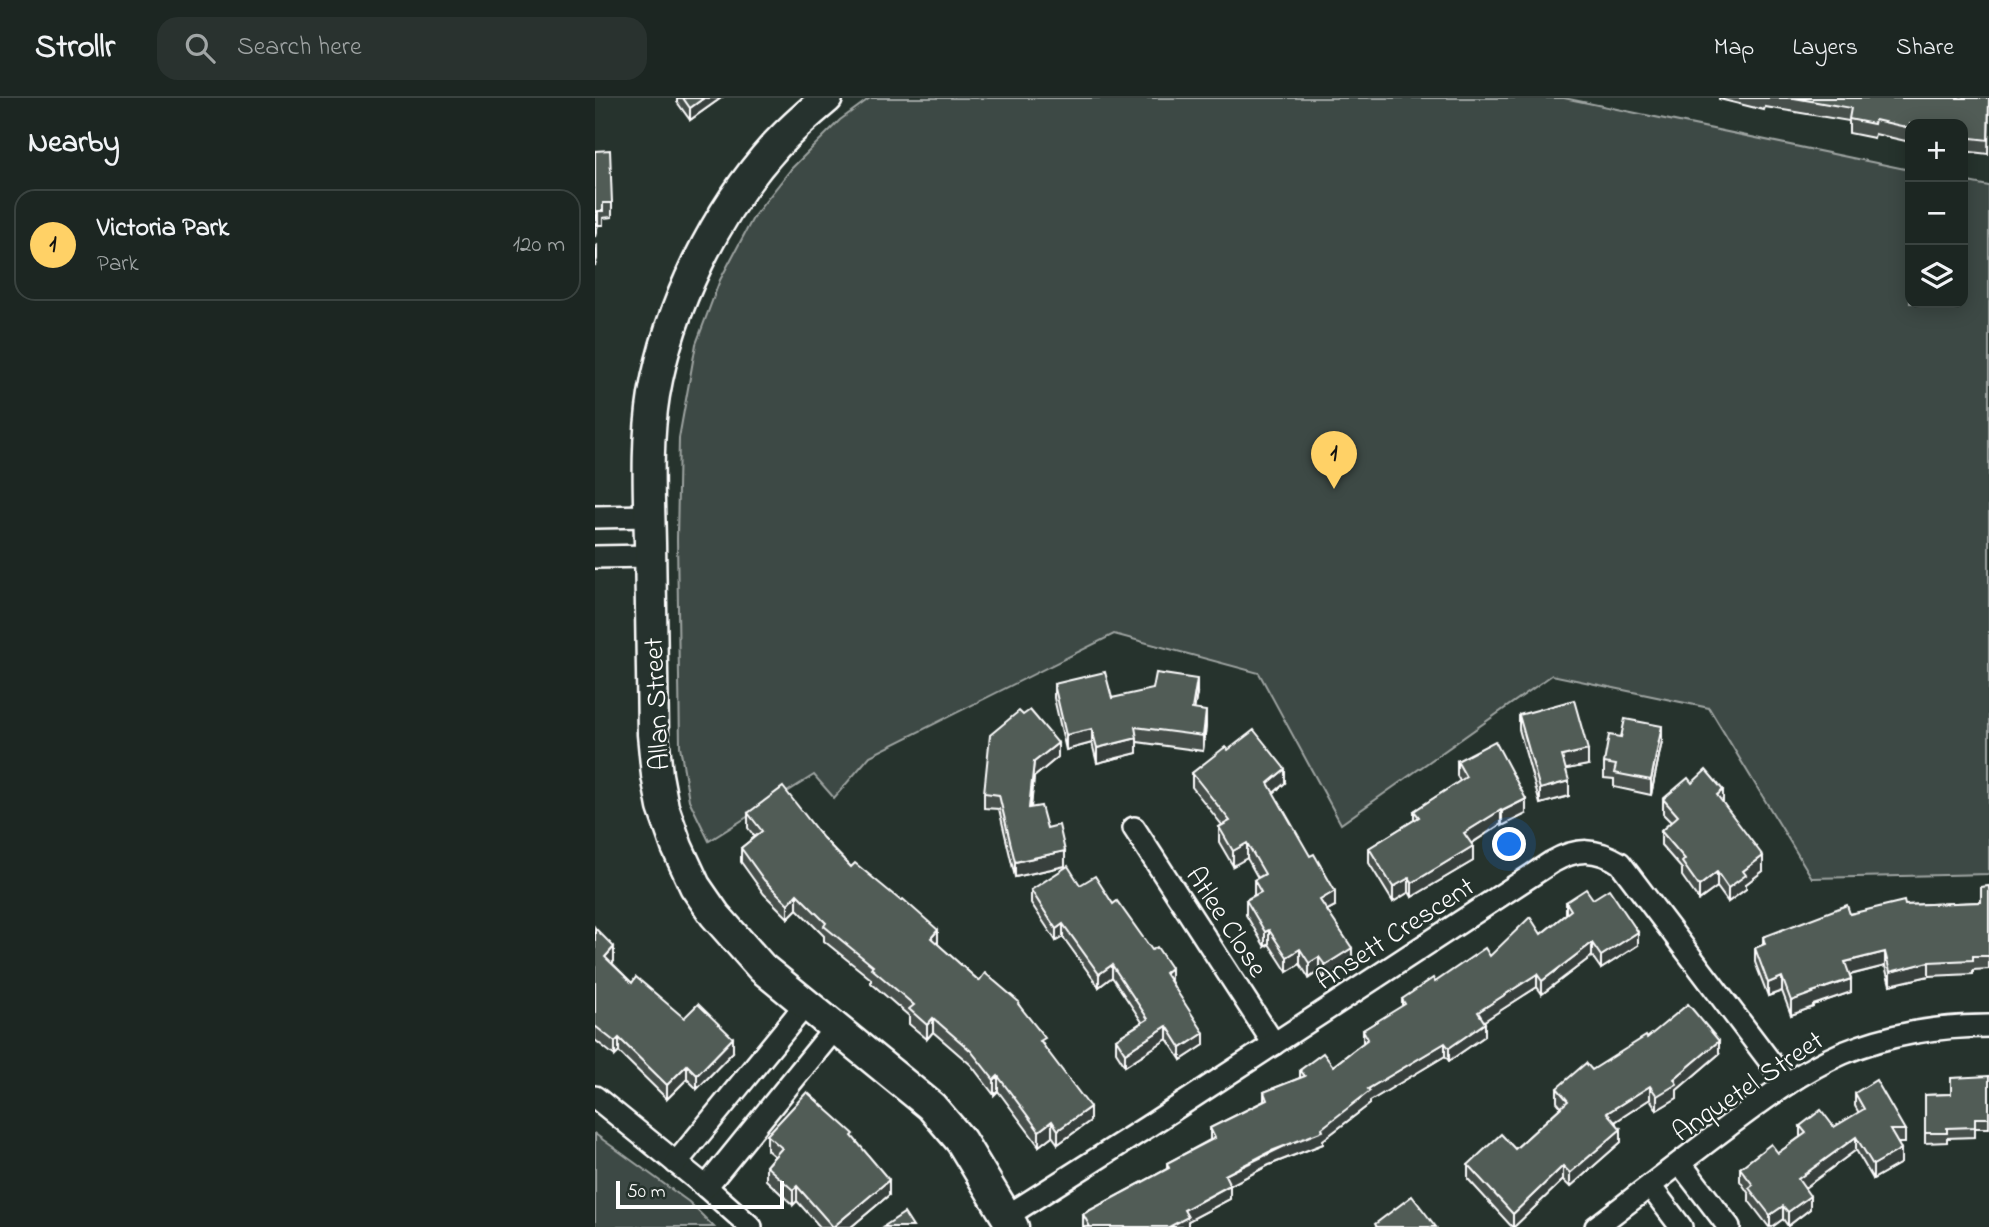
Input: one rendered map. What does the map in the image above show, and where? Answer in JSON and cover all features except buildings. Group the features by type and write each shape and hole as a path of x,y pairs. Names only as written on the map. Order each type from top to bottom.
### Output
{"street":[{"name":"Allan Street","path":"827,98 775,146 730,205 676,311 663,354 654,396 648,468 653,734 657,775 663,807 677,847 695,886 715,915 762,968 931,1106 961,1141 1010,1221"},
{"path":"595,517 649,516"},
{"path":"595,556 650,556"},
{"name":"Atlee Close","path":"1134,828 1274,1044"},
{"name":"Ansett Crescent","path":"1010,1221 1274,1044 1564,855 1599,852 1619,863 1787,1084"},
{"path":"676,1163 806,1004"},
{"name":"Anquetel Street","path":"1596,1227 1787,1084 1843,1053 1902,1035 1989,1026"},
{"path":"706,1187 836,1027"},
{"path":"595,1097 751,1227"},
{"path":"1680,1163 1729,1227"},
{"path":"1650,1186 1681,1227"}],"shaded area":[{"path":"870,98 1564,98 1905,169 1905,308 1968,308 1968,182 1989,186 1989,874 1812,878 1709,708 1552,675 1341,824 1259,673 1114,634 870,756 834,798 814,775 709,841 689,800 680,746 677,539 679,438 696,344 720,280 754,216 792,168 840,120"},
{"path":"595,1134 689,1202 714,1227 595,1227"}],"place":[{"name":"Victoria Park","path":"1334,489"}]}
